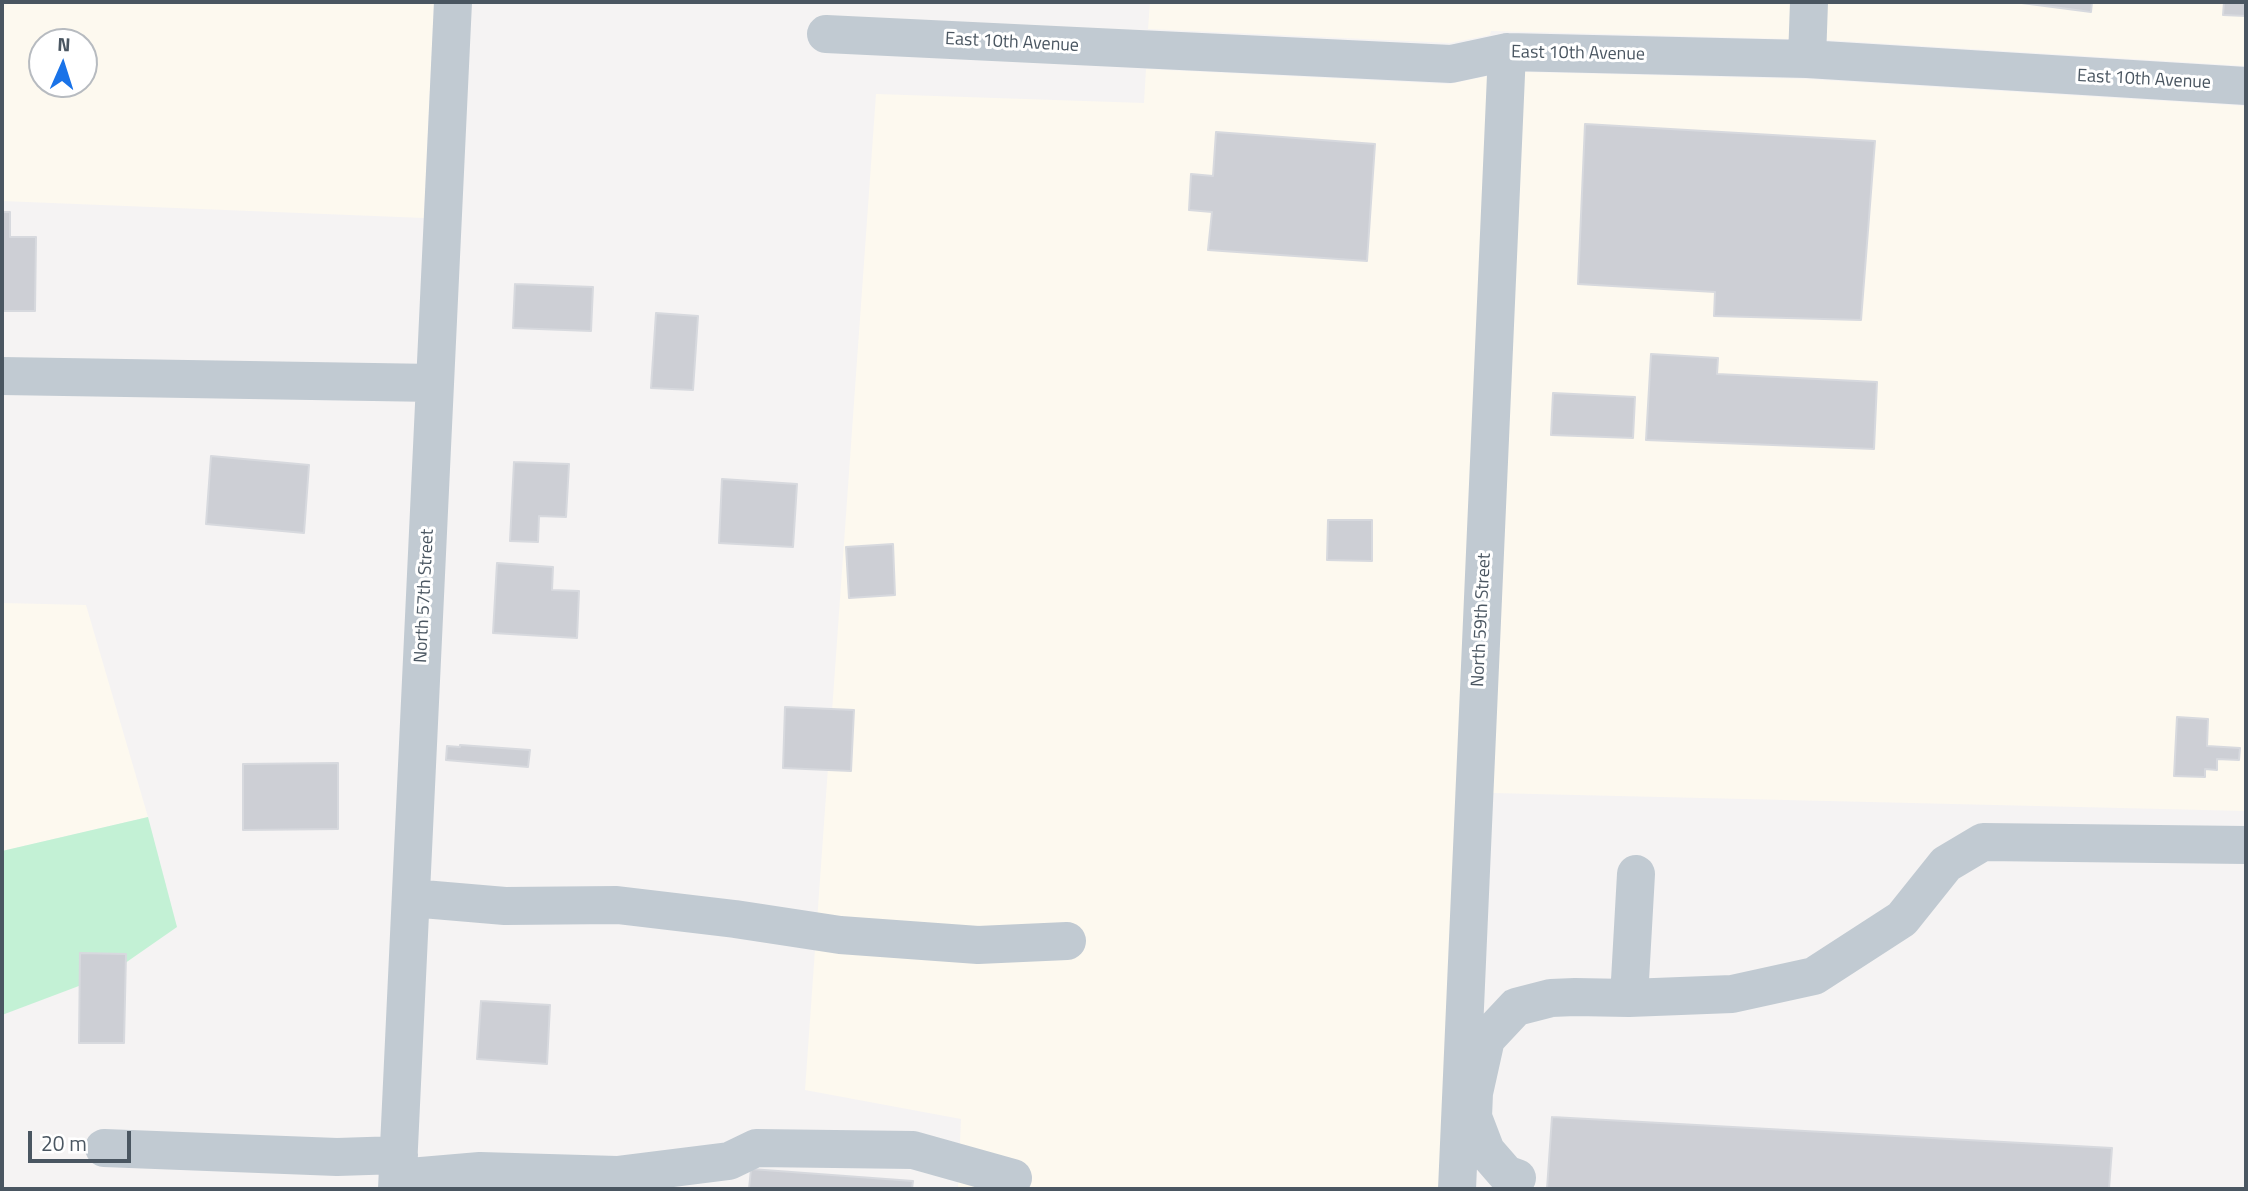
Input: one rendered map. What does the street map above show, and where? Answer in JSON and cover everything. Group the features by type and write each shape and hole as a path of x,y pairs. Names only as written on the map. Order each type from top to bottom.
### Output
{"street":[{"name":"North 57th Street","path":"398,1174 453,2"},
{"path":"1807,59 1809,2"},
{"name":"East 10th Avenue","path":"826,34 1451,64 1507,52 1807,59 2246,86"},
{"name":"North 59th Street","path":"1457,1189 1507,52"},
{"path":"2,376 435,383"},
{"path":"1517,1178 1506,1174 1486,1151 1473,1117 1474,1093 1486,1039 1516,1007 1551,998 1732,994 1814,976 1902,919 1946,864 1983,842 2246,845"},
{"path":"1629,998 1636,874"},
{"path":"411,898 505,906 617,905 840,935 978,945 1068,941"},
{"path":"104,1148 337,1157 398,1174 480,1171 617,1175 729,1161 756,1148 913,1150 1013,1178"}],"shaded area":[{"path":"2,2 434,2 424,218 2,201"},
{"path":"1150,2 1791,2 1790,39 1491,31 1490,35 1450,43 1148,29"},
{"path":"1827,2 2246,2 2246,66 1826,40"},
{"path":"1146,69 1449,84 1488,76 1439,1189 958,1189 961,1119 805,1090 876,94 1144,103"},
{"path":"1524,72 1806,79 2246,106 2246,811 1493,793"},
{"path":"2,603 86,605 148,817 2,851"}],"green space":[{"path":"148,817 177,927 108,975 2,1015 2,851"}],"building":[{"path":"2014,2 2092,2 2091,12"},
{"path":"2224,2 2246,2 2246,16 2223,15"},
{"path":"1585,124 1875,141 1861,320 1714,316 1715,292 1578,284"},
{"path":"1216,132 1375,144 1367,261 1208,250 1212,212 1189,210 1191,174 1213,176"},
{"path":"2,212 10,212 10,237 36,237 35,311 2,311"},
{"path":"515,284 593,287 591,331 513,328"},
{"path":"656,313 698,316 693,390 651,388"},
{"path":"1651,354 1718,358 1717,374 1877,382 1874,449 1646,440"},
{"path":"1553,393 1635,397 1633,438 1551,435"},
{"path":"211,456 309,465 304,533 206,524"},
{"path":"514,462 569,464 566,517 539,516 538,542 510,541"},
{"path":"722,479 797,484 793,547 719,543"},
{"path":"1328,520 1372,520 1372,561 1327,560"},
{"path":"893,544 895,595 849,598 846,547"},
{"path":"497,563 553,567 552,590 579,591 577,638 493,633"},
{"path":"785,707 854,710 851,771 783,768"},
{"path":"2177,717 2208,719 2207,746 2240,748 2239,760 2217,759 2217,770 2205,769 2205,777 2174,776"},
{"path":"447,746 530,750 528,767 446,760"},
{"path":"338,763 338,829 243,830 243,764"},
{"path":"80,953 126,954 124,1043 79,1043"},
{"path":"481,1001 550,1005 547,1064 477,1059"},
{"path":"1552,1117 2112,1148 2109,1189 1547,1189"},
{"path":"751,1169 913,1181 912,1189 749,1189"}]}
